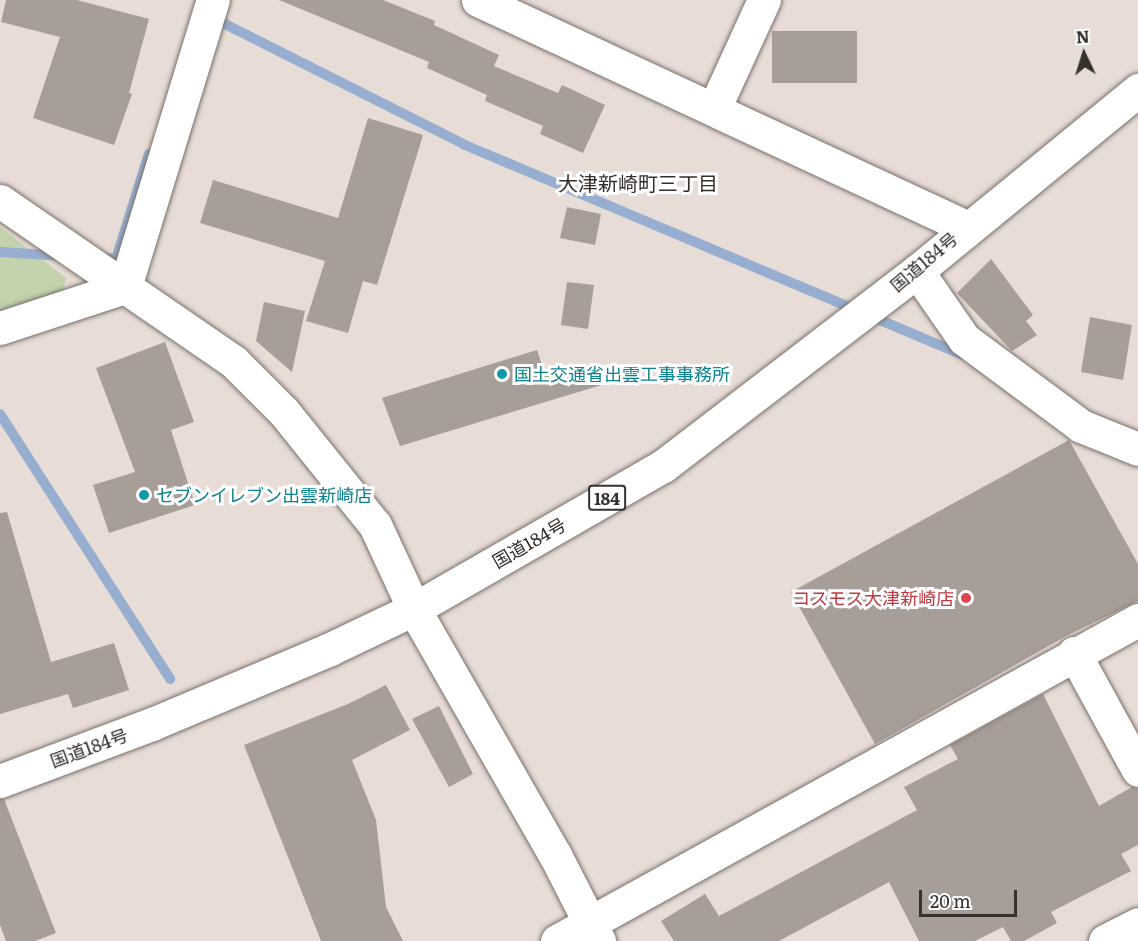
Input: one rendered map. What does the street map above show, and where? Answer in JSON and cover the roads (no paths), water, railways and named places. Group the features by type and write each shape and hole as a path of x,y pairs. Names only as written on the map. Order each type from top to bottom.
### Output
{"main road":[{"path":"125,287 213,0"},
{"path":"478,0 966,227"},
{"path":"714,109 764,0"},
{"name":"国道184号","path":"0,781 173,716 330,650 414,609 663,466 917,271 966,227 1138,90"},
{"path":"0,201 233,361 284,412 375,525 414,609 555,855 594,932"},
{"path":"917,271 964,339 1081,426 1138,448"},
{"path":"0,328 125,287"},
{"path":"557,941 594,932 1074,653 1138,620"},
{"path":"1074,653 1138,770"},
{"path":"1105,941 1138,924"}],"waterway":[{"path":"211,17 465,145 963,355"},
{"path":"100,258 116,259 149,154"},
{"path":"0,252 63,256"},
{"path":"0,414 170,679"}],"place":[{"name":"国土交通省出雲工事事務所","path":"502,374"},
{"name":"セブンイレブン出雲新崎店","path":"144,495"},
{"name":"コスモス大津新崎店","path":"966,598"}],"district":[{"name":"大津新崎町三丁目","path":"638,182"}]}
